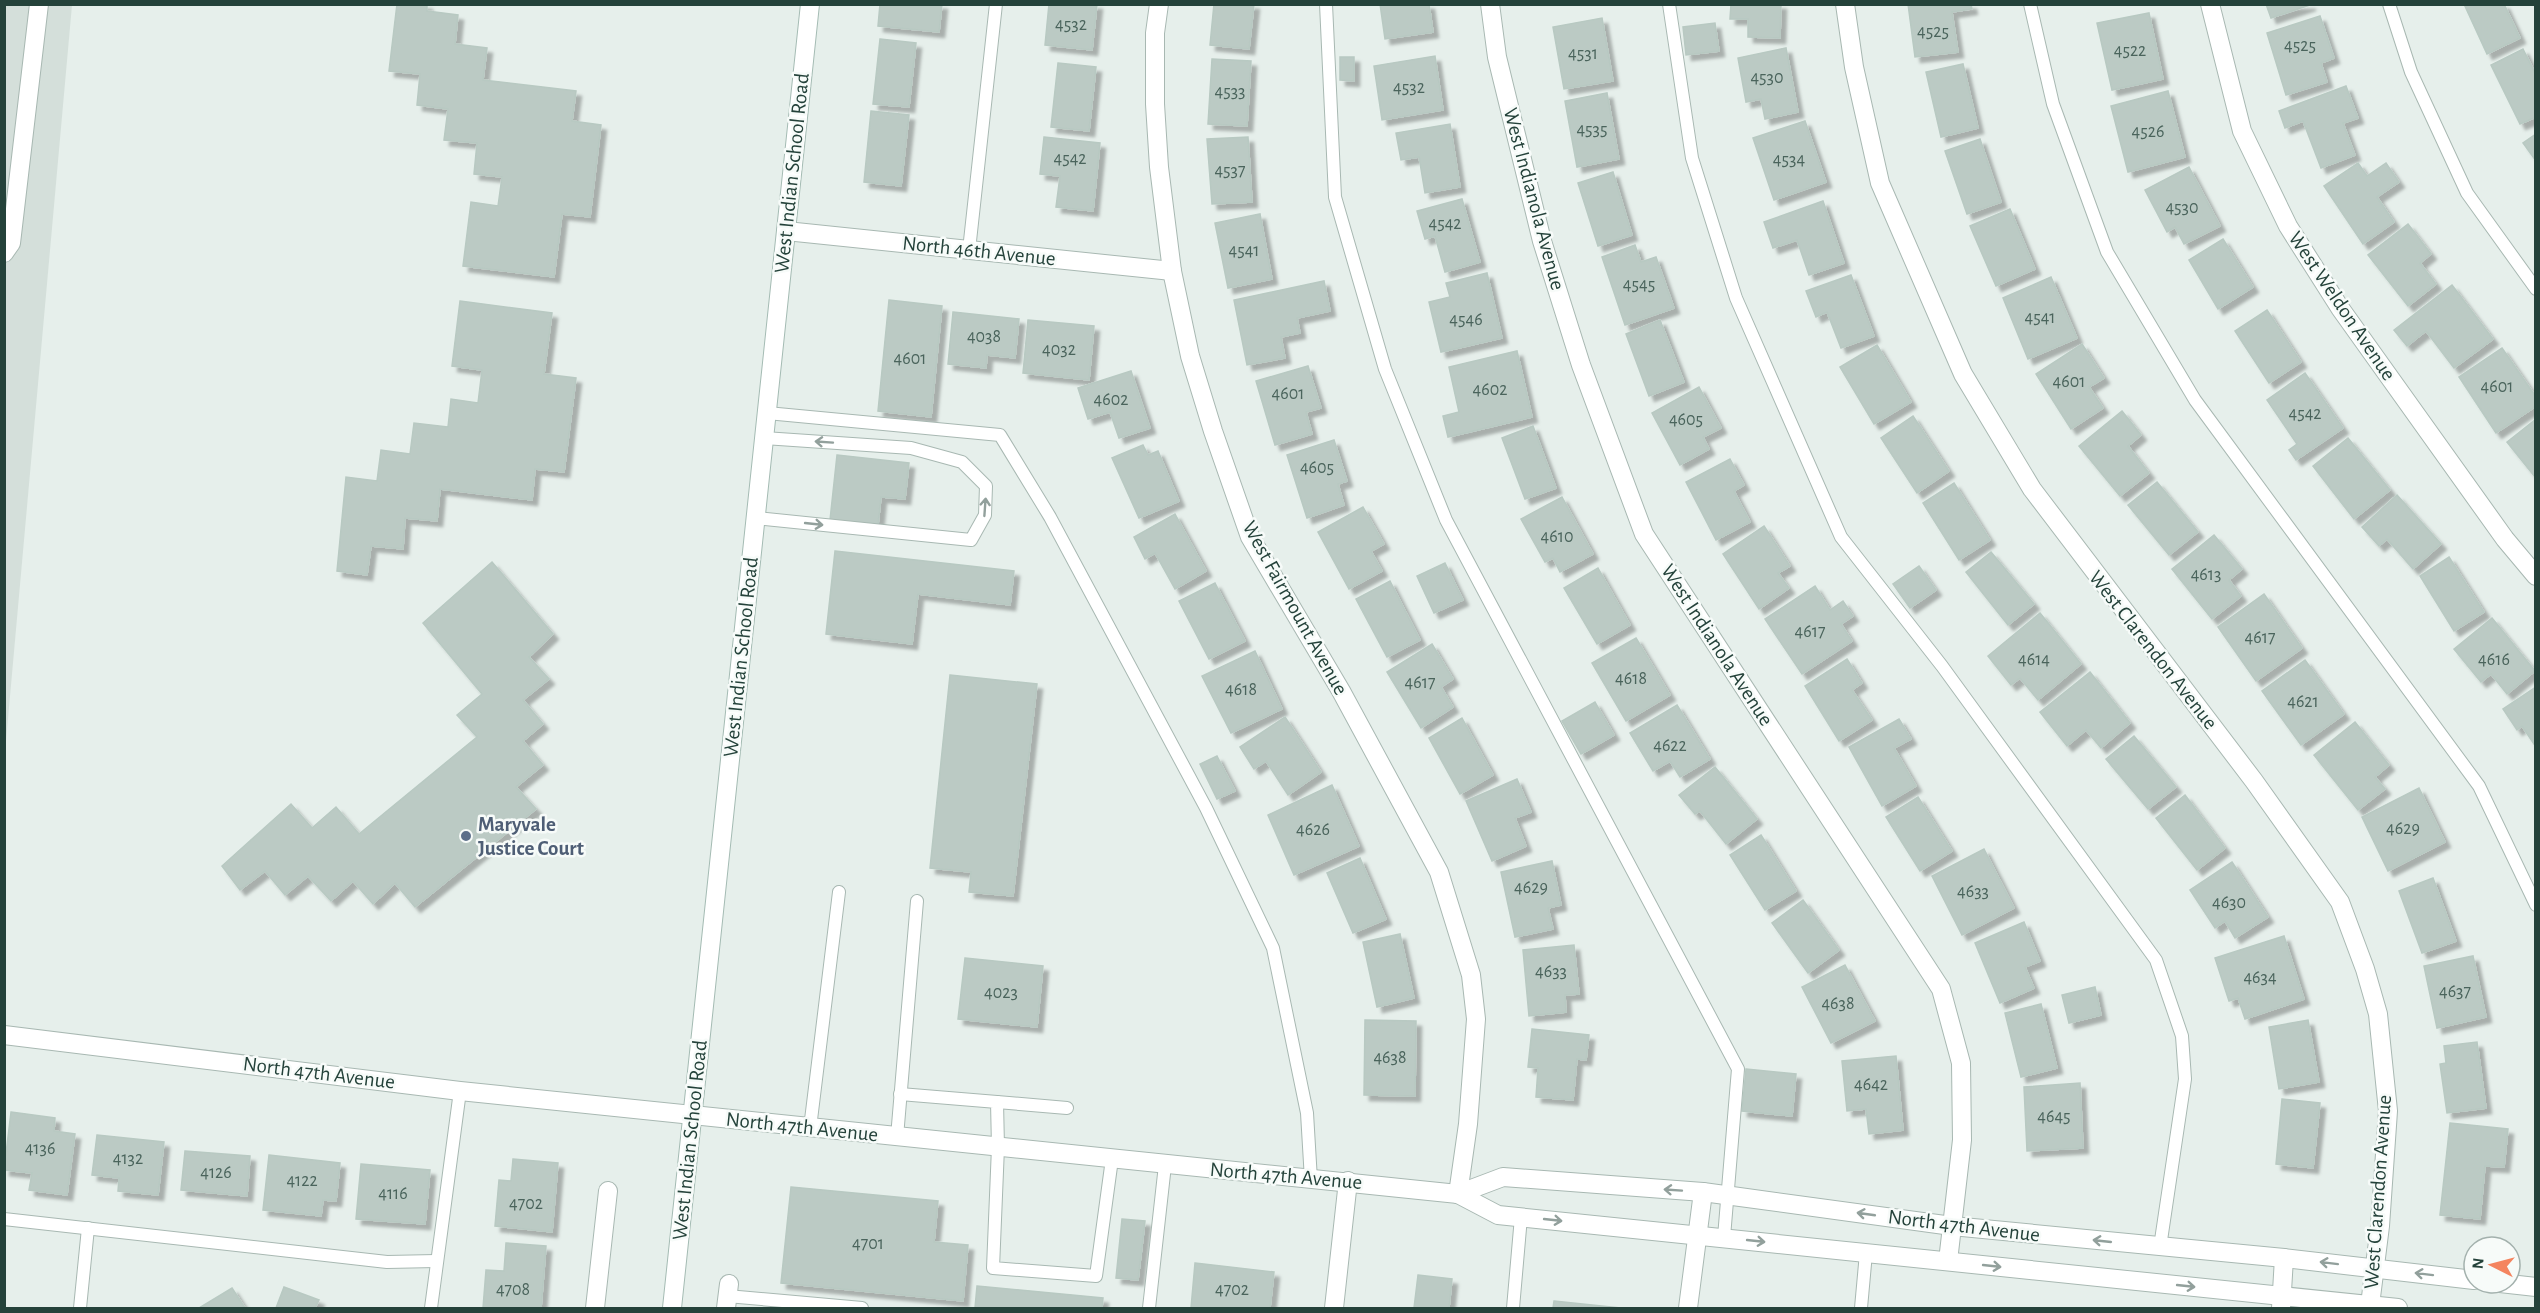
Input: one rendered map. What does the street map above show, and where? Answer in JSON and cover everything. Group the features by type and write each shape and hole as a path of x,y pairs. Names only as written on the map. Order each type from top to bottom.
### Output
{"street":[{"path":"4,254 11,243 39,4"},
{"name":"West Indian School Road","path":"672,1308 810,4"},
{"name":"West Fairmount Avenue","path":"1158,4 1155,33 1155,104 1159,167 1172,272 1190,356 1250,537 1341,691 1439,872 1471,975 1476,1019 1468,1124 1458,1194"},
{"name":"West Indianola Avenue","path":"1490,4 1497,57 1542,241 1581,365 1644,534 1941,989 1961,1063 1962,1140 1948,1261"},
{"name":"West Clarendon Avenue","path":"1845,4 1854,67 1880,183 1963,374 2031,489 2254,781 2340,902 2366,969 2378,1014 2388,1111 2380,1226 2370,1305"},
{"name":"West Weldon Avenue","path":"2210,4 2242,131 2288,226 2340,308 2505,539 2535,576"},
{"name":"North 46th Avenue","path":"786,231 1172,272"},
{"name":"North 47th Avenue","path":"4,1035 460,1091 1458,1194 1498,1215 1948,1261 2281,1303 2370,1305 2398,1308"},
{"name":"North 47th Avenue","path":"1458,1194 1503,1177 1703,1192 1952,1226 2284,1258 2462,1279"},
{"path":"1334,1308 1348,1181"},
{"path":"595,1308 608,1191"},
{"path":"1688,1308 1703,1192"},
{"path":"2281,1303 2284,1258"}],"lane":[{"path":"969,250 996,4"},
{"path":"1326,4 1335,197 1385,369 1446,520 1737,1069 1724,1237"},
{"path":"1669,4 1692,158 1736,298 1841,537 1942,666 2156,960 2182,1036 2186,1079 2160,1247"},
{"path":"2030,4 2053,104 2107,252 2195,400 2479,786 2535,905"},
{"path":"2389,4 2411,72 2467,193 2535,289"},
{"path":"767,413 1000,435 1050,517 1206,808 1273,948 1307,1113 1311,1180"},
{"path":"756,518 971,540 985,515 986,486 962,462 911,448 764,438"},
{"path":"810,1128 839,892"},
{"path":"897,1137 917,901"},
{"path":"431,1308 460,1091"},
{"path":"900,1094 1067,1108"},
{"path":"997,1102 998,1148 993,1268 1096,1276 1112,1159"},
{"path":"1149,1308 1165,1165"},
{"path":"1513,1308 1521,1217"},
{"path":"4,1219 387,1262 436,1261"},
{"path":"80,1308 88,1228"},
{"path":"1861,1308 1866,1253"},
{"path":"727,1296 862,1308"}],"shaded area":[{"path":"5,5 72,5 5,752"}],"building":[{"path":"397,4 427,4 427,11 458,15 455,44 487,48 483,80 576,91 572,121 601,125 590,217 562,214 554,277 463,266 471,202 498,206 502,177 474,174 477,143 444,140 448,109 417,105 420,74 389,71"},
{"path":"880,4 942,4 939,32 878,26"},
{"path":"1049,4 1097,4 1092,50 1045,45"},
{"path":"1214,4 1254,4 1249,49 1210,45"},
{"path":"1380,4 1429,4 1433,32 1385,39"},
{"path":"1731,4 1781,4 1780,38 1748,37 1748,19 1730,19"},
{"path":"1908,4 1971,4 1972,9 1952,12 1958,52 1915,57"},
{"path":"2266,4 2310,4 2310,5 2271,18"},
{"path":"2464,4 2504,4 2520,38 2487,54"},
{"path":"2149,13 2163,79 2112,90 2097,23"},
{"path":"2320,16 2334,58 2321,63 2327,82 2286,95 2267,33"},
{"path":"1602,18 1613,81 1564,89 1553,27"},
{"path":"1715,23 1719,51 1686,55 1683,27"},
{"path":"880,39 916,43 909,107 873,104"},
{"path":"1786,48 1798,112 1765,119 1761,99 1746,102 1738,58"},
{"path":"2523,49 2536,75 2536,117 2520,124 2491,65"},
{"path":"1435,56 1443,110 1382,120 1374,66"},
{"path":"1340,57 1354,57 1354,81 1340,80"},
{"path":"1212,59 1251,61 1247,126 1208,124"},
{"path":"1058,63 1096,67 1089,131 1051,127"},
{"path":"1963,64 1978,128 1941,137 1926,72"},
{"path":"2346,86 2358,118 2343,123 2355,155 2321,168 2303,121 2285,128 2279,111"},
{"path":"2168,91 2185,157 2128,172 2111,106"},
{"path":"1607,93 1619,159 1577,167 1565,101"},
{"path":"871,111 909,115 901,186 864,182"},
{"path":"1805,121 1826,182 1774,200 1753,138"},
{"path":"1450,124 1460,187 1425,193 1419,157 1401,160 1396,133"},
{"path":"2536,134 2536,161 2523,143"},
{"path":"1044,137 1100,143 1093,211 1056,207 1060,176 1040,174"},
{"path":"1248,137 1252,202 1212,204 1207,139"},
{"path":"1980,139 2001,202 1967,214 1945,151"},
{"path":"2358,163 2367,176 2386,163 2399,182 2377,197 2394,222 2363,244 2324,186"},
{"path":"2189,167 2220,226 2184,244 2175,227 2167,232 2145,190"},
{"path":"1613,172 1632,235 1598,246 1578,183"},
{"path":"1462,199 1480,262 1445,272 1435,236 1425,239 1417,211"},
{"path":"1823,201 1844,263 1809,275 1797,240 1773,248 1764,222"},
{"path":"2010,209 2035,269 1996,286 1970,226"},
{"path":"1260,214 1272,279 1228,288 1215,223"},
{"path":"2408,224 2431,254 2420,263 2436,284 2408,306 2368,255"},
{"path":"2223,239 2253,287 2218,309 2189,260"},
{"path":"1635,245 1641,262 1656,257 1674,308 1625,325 1602,257"},
{"path":"1487,273 1502,338 1441,352 1429,302 1450,297 1446,283"},
{"path":"1851,275 1874,336 1841,348 1827,312 1816,317 1806,291"},
{"path":"2051,277 2077,338 2028,359 2003,298"},
{"path":"1324,281 1330,311 1297,318 1300,333 1281,337 1285,358 1247,365 1234,300"},
{"path":"2452,285 2493,339 2454,368 2426,331 2407,346 2394,330"},
{"path":"889,300 942,306 931,417 878,411"},
{"path":"460,301 552,313 544,374 576,378 564,472 535,469 532,500 440,489 437,521 405,518 403,549 371,546 367,575 337,571 346,477 377,481 381,450 410,454 414,423 448,427 451,399 478,403 482,370 452,366"},
{"path":"2267,310 2301,362 2269,383 2235,331"},
{"path":"953,312 1019,319 1015,358 987,355 986,368 948,364"},
{"path":"1028,320 1094,326 1089,380 1023,373"},
{"path":"1660,320 1684,382 1649,396 1626,334"},
{"path":"2082,344 2104,378 2089,387 2103,408 2071,429 2036,374"},
{"path":"1877,345 1911,402 1874,424 1840,367"},
{"path":"2502,348 2536,397 2536,406 2496,433 2459,377"},
{"path":"1517,351 1532,417 1448,437 1443,416 1459,412 1449,367"},
{"path":"1308,366 1321,408 1306,412 1312,434 1275,445 1256,381"},
{"path":"1131,371 1150,428 1119,438 1110,412 1088,419 1078,388"},
{"path":"2305,373 2343,428 2296,460 2289,450 2297,444 2267,400"},
{"path":"1699,387 1721,428 1703,437 1709,449 1680,465 1652,413"},
{"path":"2122,411 2141,435 2128,446 2149,473 2120,496 2079,446"},
{"path":"1913,416 1949,471 1917,493 1881,438"},
{"path":"2536,419 2536,478 2507,442"},
{"path":"1533,426 1556,488 1525,499 1502,438"},
{"path":"2348,438 2390,490 2354,519 2313,466"},
{"path":"1334,440 1347,481 1338,484 1344,505 1307,518 1287,455"},
{"path":"1143,445 1148,455 1158,451 1179,501 1139,518 1112,458"},
{"path":"837,455 909,463 905,499 881,497 878,525 830,520"},
{"path":"1730,459 1744,485 1734,491 1750,522 1716,540 1686,482"},
{"path":"2157,482 2198,532 2169,555 2128,505"},
{"path":"1954,483 1990,540 1959,560 1923,503"},
{"path":"2397,495 2441,544 2413,569 2387,539 2379,546 2362,527"},
{"path":"1562,497 1593,554 1560,572 1553,558 1545,562 1521,519"},
{"path":"1363,507 1384,544 1371,551 1382,571 1349,589 1318,532"},
{"path":"1175,514 1206,571 1175,589 1155,553 1145,559 1134,537"},
{"path":"1764,526 1790,566 1778,573 1789,588 1759,609 1723,554"},
{"path":"2214,535 2242,569 2229,580 2241,596 2212,619 2172,569"},
{"path":"835,551 1014,571 1010,605 918,594 912,644 826,634"},
{"path":"1991,552 2034,604 2008,625 1966,572"},
{"path":"2449,557 2484,612 2454,631 2420,576"},
{"path":"492,562 553,634 529,657 549,679 523,700 543,724 523,741 543,765 516,787 536,809 415,907 395,883 373,904 353,881 331,901 308,876 285,895 265,871 240,890 222,866 291,804 312,828 336,807 359,834 477,737 457,715 482,694 423,623"},
{"path":"1445,563 1463,600 1434,613 1417,576"},
{"path":"1919,566 1936,590 1910,608 1893,584"},
{"path":"1598,568 1630,625 1597,644 1564,588"},
{"path":"1390,581 1420,640 1387,657 1356,599"},
{"path":"1215,583 1245,641 1209,659 1179,601"},
{"path":"1815,586 1830,610 1843,601 1853,616 1841,624 1852,641 1802,674 1765,619"},
{"path":"2264,594 2302,648 2256,681 2218,627"},
{"path":"2040,613 2081,664 2038,700 2020,678 2011,685 1988,656"},
{"path":"2492,618 2535,671 2507,694 2491,674 2481,682 2454,649"},
{"path":"1636,638 1670,695 1626,721 1592,663"},
{"path":"1432,644 1453,679 1441,687 1453,707 1421,728 1387,672"},
{"path":"1255,651 1282,709 1231,733 1202,676"},
{"path":"1847,659 1862,683 1852,690 1872,720 1839,741 1805,686"},
{"path":"2305,660 2344,714 2301,745 2262,691"},
{"path":"2090,672 2130,723 2101,748 2086,730 2067,746 2040,712"},
{"path":"950,675 1037,684 1013,896 969,892 971,872 930,868"},
{"path":"2536,687 2536,747 2522,726 2517,730 2503,709"},
{"path":"1595,702 1614,735 1581,754 1562,721"},
{"path":"1677,705 1710,759 1680,777 1670,761 1653,771 1630,733"},
{"path":"1285,717 1321,772 1288,795 1266,761 1254,769 1240,747"},
{"path":"1462,718 1493,775 1460,794 1429,738"},
{"path":"1899,719 1911,739 1894,748 1916,786 1882,806 1849,747"},
{"path":"2355,722 2389,765 2375,777 2385,789 2358,810 2314,755"},
{"path":"2134,736 2176,787 2148,809 2106,759"},
{"path":"1217,756 1235,791 1217,799 1200,764"},
{"path":"1715,767 1757,819 1726,844 1700,811 1695,814 1679,795"},
{"path":"1517,779 1531,812 1515,818 1526,846 1492,861 1466,801"},
{"path":"1332,785 1359,846 1294,875 1268,815"},
{"path":"2419,788 2445,842 2388,871 2362,817"},
{"path":"2185,795 2225,848 2197,870 2156,818"},
{"path":"1918,797 1952,851 1920,871 1886,817"},
{"path":"1761,835 1796,891 1765,910 1730,855"},
{"path":"1984,849 2014,908 1962,935 1932,876"},
{"path":"1360,858 1386,919 1353,933 1327,873"},
{"path":"1552,861 1561,905 1548,908 1553,929 1515,937 1501,872"},
{"path":"2232,862 2268,917 2235,938 2225,921 2215,928 2190,890"},
{"path":"2433,878 2456,941 2422,953 2399,891"},
{"path":"1803,900 1839,950 1808,973 1772,923"},
{"path":"2024,922 2040,961 2025,967 2034,988 2000,1003 1975,943"},
{"path":"1400,934 1414,998 1377,1007 1363,942"},
{"path":"2284,936 2304,999 2245,1019 2238,998 2229,1001 2215,958"},
{"path":"1574,945 1579,994 1565,995 1566,1012 1529,1016 1523,950"},
{"path":"2473,956 2486,1017 2437,1028 2424,966"},
{"path":"965,958 1043,966 1037,1027 958,1019"},
{"path":"1845,965 1875,1021 1831,1043 1802,987"},
{"path":"2095,987 2101,1015 2069,1023 2062,995"},
{"path":"2041,1004 2057,1068 2021,1077 2005,1013"},
{"path":"1365,1020 1416,1021 1415,1096 1364,1095"},
{"path":"2308,1020 2319,1082 2279,1089 2269,1027"},
{"path":"1532,1029 1589,1035 1586,1060 1577,1059 1573,1100 1536,1097 1538,1068 1528,1067"},
{"path":"2477,1042 2486,1108 2447,1113 2440,1064 2446,1063 2444,1046"},
{"path":"1896,1056 1903,1130 1869,1134 1866,1109 1847,1111 1842,1061"},
{"path":"1746,1069 1796,1074 1792,1116 1742,1111"},
{"path":"2080,1083 2083,1148 2027,1151 2024,1087"},
{"path":"2282,1099 2320,1103 2313,1168 2276,1164"},
{"path":"11,1112 55,1118 54,1131 75,1134 67,1195 29,1190 32,1173 4,1170"},
{"path":"2450,1123 2508,1129 2504,1167 2485,1166 2480,1219 2440,1215"},
{"path":"97,1135 164,1142 158,1195 118,1191 119,1178 92,1175"},
{"path":"185,1151 250,1156 247,1196 181,1190"},
{"path":"269,1155 340,1163 336,1201 323,1200 321,1216 263,1210"},
{"path":"513,1159 558,1163 552,1232 495,1226 499,1180 511,1181"},
{"path":"361,1164 430,1170 425,1224 356,1219"},
{"path":"791,1187 938,1201 934,1242 968,1245 963,1301 781,1283"},
{"path":"1122,1219 1145,1221 1138,1280 1116,1278"},
{"path":"506,1243 546,1246 541,1308 483,1308 486,1270 504,1271"},
{"path":"1195,1263 1274,1272 1270,1308 1191,1308"},
{"path":"1418,1275 1452,1279 1449,1308 1414,1308"},
{"path":"977,1286 1103,1298 1102,1308 975,1308"},
{"path":"284,1287 319,1300 315,1308 276,1308"},
{"path":"232,1288 245,1308 199,1308"},
{"path":"1554,1301 1621,1308 1553,1308"}],"place":[{"name":"Maryvale Justice Court","path":"466,836"}]}
